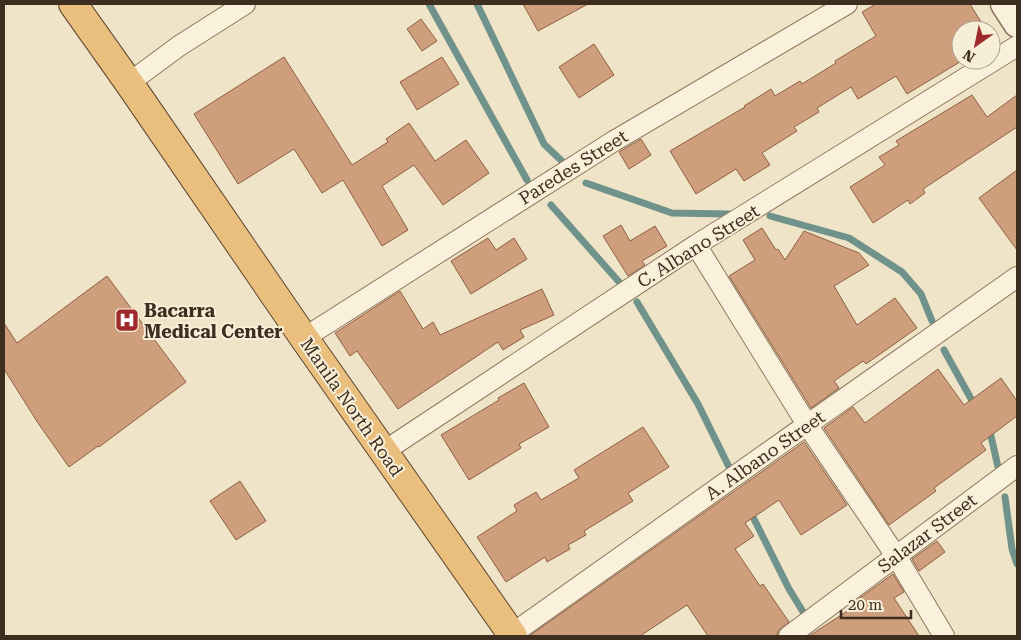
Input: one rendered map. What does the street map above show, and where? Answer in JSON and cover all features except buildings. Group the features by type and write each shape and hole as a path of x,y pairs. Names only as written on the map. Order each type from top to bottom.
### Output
{"highway":[{"name":"Manila North Road","path":"73,4 130,83 383,452 513,635"}],"street":[{"path":"130,83 179,46 245,4"},
{"name":"Paredes Street","path":"304,338 614,140 847,4"},
{"path":"1004,4 1017,24"},
{"name":"C. Albano Street","path":"383,452 696,245 1017,46"},
{"path":"696,245 808,426 896,556 944,636"},
{"name":"A. Albano Street","path":"513,635 639,543 808,426 1017,277"},
{"name":"Salazar Street","path":"789,636 1017,466"}],"waterway":[{"path":"429,4 527,180"},
{"path":"477,4 544,144 565,164"},
{"path":"586,183 672,213 729,214"},
{"path":"551,205 620,283"},
{"path":"770,216 849,238 902,272 921,294 932,321"},
{"path":"637,302 698,404 731,471"},
{"path":"944,350 975,406"},
{"path":"987,429 991,436 998,467"},
{"path":"1005,497 1012,549 1017,564"},
{"path":"749,509 789,589 805,615"}],"place":[{"name":"Bacarra Medical Center","path":"127,320"}]}
